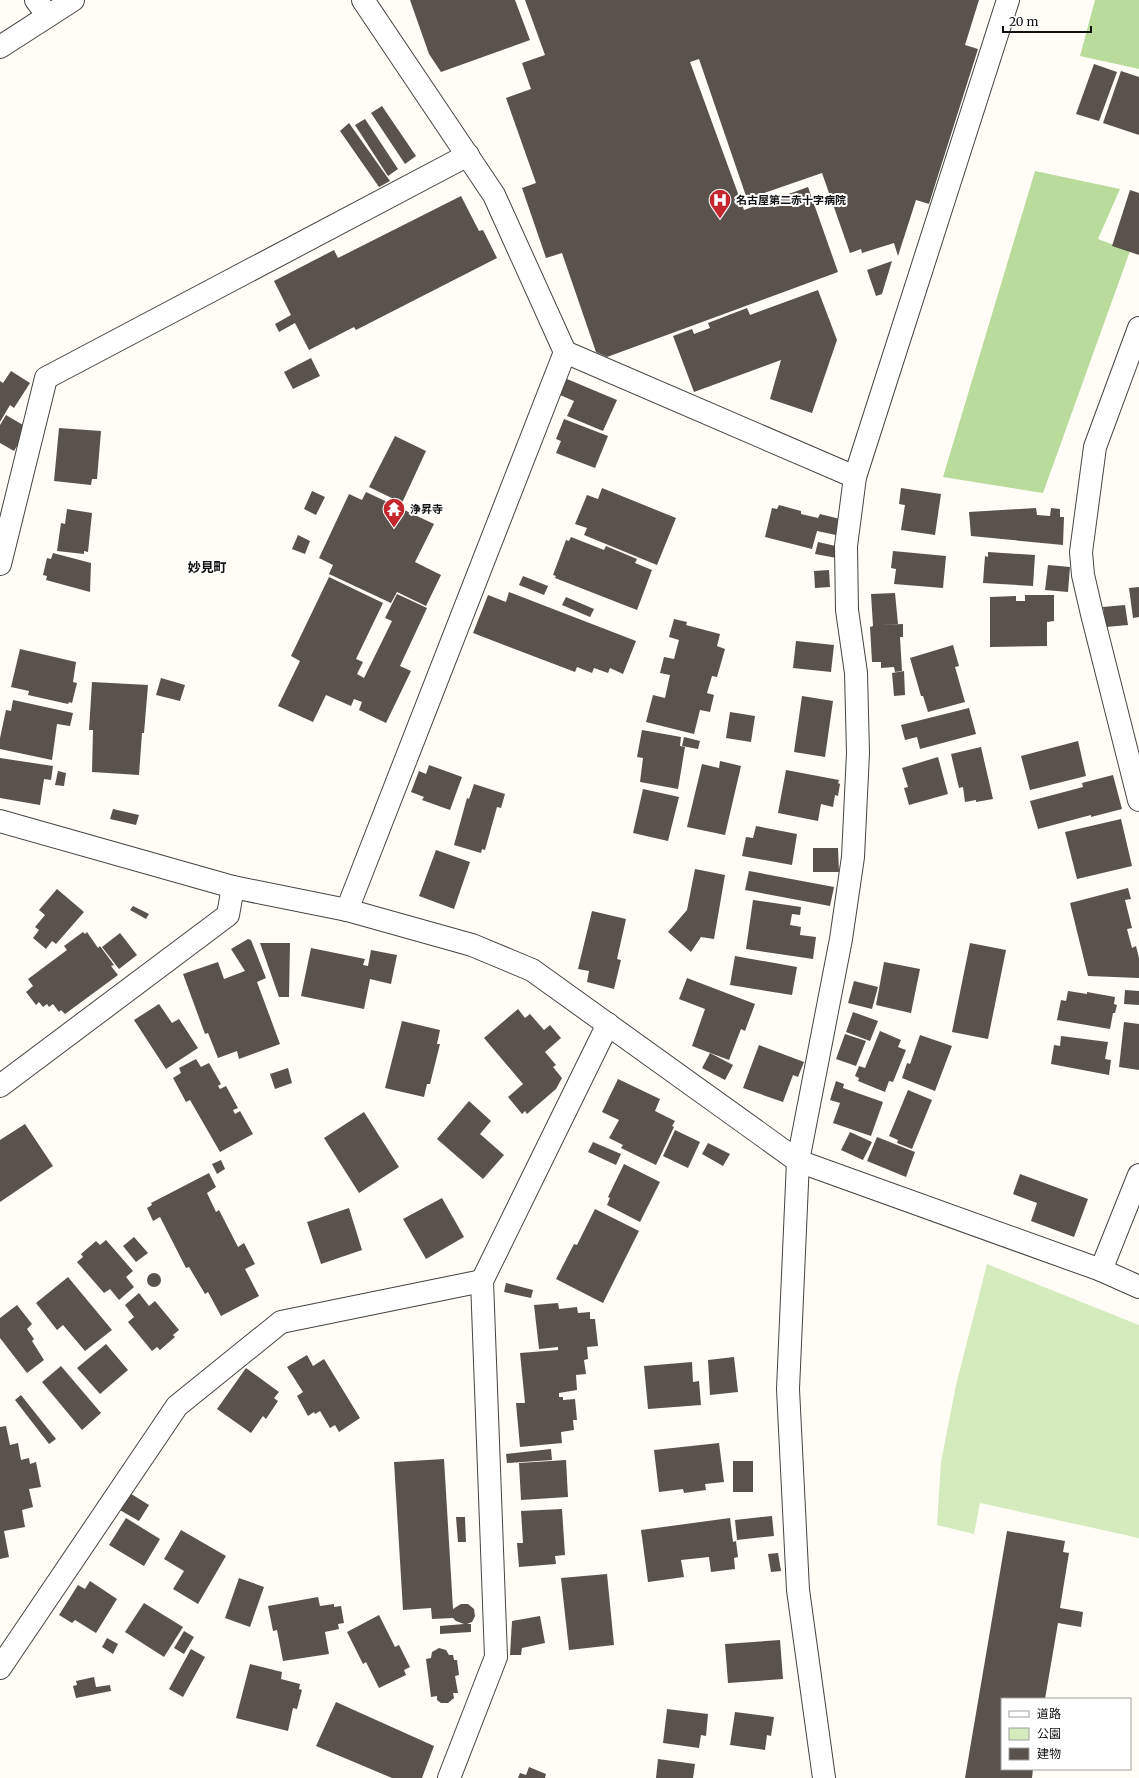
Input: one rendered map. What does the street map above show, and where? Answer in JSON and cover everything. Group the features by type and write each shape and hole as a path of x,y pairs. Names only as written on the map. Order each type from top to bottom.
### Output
{"street":[{"path":"0,47 42,8 73,0"},
{"path":"363,0 494,194 565,352 855,477"},
{"path":"824,1778 798,1590 788,1389 798,1161 840,947 853,857 858,753 856,673 847,610 846,546 855,477 1008,0"},
{"path":"0,564 46,378 468,155"},
{"path":"1139,328 1094,447 1081,552 1083,575 1090,606 1139,800"},
{"path":"347,910 565,352"},
{"path":"0,821 233,887 347,910 472,945 532,970 798,1161 1101,1270 1139,1287"},
{"path":"0,1086 228,915 233,887"},
{"path":"449,1778 496,1657 482,1281 608,1024"},
{"path":"1101,1270 1139,1175"},
{"path":"0,1668 177,1406 263,1336 281,1322 482,1281"}],"green space":[{"path":"1095,0 1139,0 1139,69 1080,56"},
{"path":"1035,171 1120,189 1098,239 1130,251 1043,493 943,477"},
{"path":"987,1264 1139,1325 1139,1538 980,1503 974,1534 937,1525 941,1462 956,1385"}],"building":[{"path":"410,0 515,0 530,40 441,72 429,54"},
{"name":"名古屋第二赤十字病院","path":"525,0 979,0 965,45 978,49 929,204 916,200 898,256 894,243 862,253 861,249 850,253 822,173 747,199 699,59 690,62 744,210 808,187 838,272 607,357 596,352 562,253 546,258 522,188 536,183 506,98 531,89 522,63 545,55"},
{"path":"1094,64 1117,72 1099,121 1076,114"},
{"path":"1121,71 1139,77 1139,135 1103,123"},
{"path":"382,106 416,156 405,164 371,113"},
{"path":"365,119 398,169 388,176 355,125"},
{"path":"349,123 390,181 379,187 340,131"},
{"path":"1130,190 1139,193 1139,255 1112,246"},
{"path":"461,196 479,231 483,230 497,258 356,330 354,327 309,350 295,323 279,332 275,324 291,315 274,281 334,250 338,258"},
{"path":"892,261 882,294 876,296 867,270"},
{"path":"818,290 837,340 812,413 770,399 781,360 694,392 673,336 692,329 694,334 710,328 708,323 747,308 750,315"},
{"path":"311,358 320,376 293,389 284,372"},
{"path":"11,371 30,383 14,408 10,405 0,422 0,381 3,383"},
{"path":"567,379 617,400 603,431 567,416 574,401 560,395"},
{"path":"6,415 28,428 14,451 0,443 0,425"},
{"path":"564,419 608,436 595,468 556,453 561,441 556,439"},
{"path":"59,428 101,431 97,479 92,479 91,485 54,481"},
{"path":"395,436 426,451 402,503 369,487"},
{"path":"602,488 676,518 657,565 584,535 587,528 575,524 587,495 598,499"},
{"path":"901,488 941,494 935,535 901,530 905,505 899,504"},
{"path":"312,491 325,497 316,515 304,509"},
{"path":"366,492 434,524 415,562 441,575 426,606 397,592 391,603 329,574 333,565 319,558 349,494 362,500"},
{"path":"779,505 801,511 801,514 818,518 820,514 840,519 836,535 817,531 812,549 765,537 772,508 777,509"},
{"path":"1036,508 1037,515 1050,516 1051,508 1060,509 1060,517 1064,517 1063,545 971,536 969,512"},
{"path":"67,509 92,513 88,552 84,551 84,554 57,551 61,523 65,524"},
{"path":"298,535 310,541 305,554 292,549"},
{"path":"571,537 604,550 606,546 637,559 635,563 652,570 637,610 555,578 556,576 553,575 566,540 569,541"},
{"path":"818,542 840,547 837,558 815,554"},
{"path":"893,551 946,556 943,588 894,584 896,569 891,568"},
{"path":"988,552 1035,555 1033,586 983,583 985,556 988,557"},
{"path":"53,553 91,563 90,592 46,580 47,576 43,575 47,558 51,559"},
{"path":"1048,565 1070,567 1068,592 1045,590"},
{"path":"829,570 830,587 815,588 814,571"},
{"path":"523,576 548,586 544,595 519,585"},
{"path":"329,577 383,603 356,659 363,662 357,674 364,678 392,621 385,618 397,594 427,608 400,666 411,671 386,723 359,710 362,702 354,699 351,706 326,695 313,722 278,706 300,661 291,656"},
{"path":"1139,587 1139,617 1133,618 1129,588"},
{"path":"509,592 636,641 623,674 610,668 608,673 594,668 592,673 577,667 575,672 473,633 488,595 506,602"},
{"path":"895,593 898,624 879,625 903,624 903,637 900,637 902,671 895,672 894,667 881,668 881,662 872,662 870,627 873,626 871,594"},
{"path":"1025,595 1054,595 1054,621 1047,622 1047,646 990,647 990,597 1016,596 1016,601 1025,601"},
{"path":"566,597 594,609 590,617 562,605"},
{"path":"1125,605 1128,625 1106,627 1103,607"},
{"path":"674,619 687,622 686,625 720,634 717,646 725,649 717,677 712,676 707,693 714,695 710,712 700,710 694,734 646,722 653,695 665,698 670,675 660,673 664,657 674,659 679,640 669,637"},
{"path":"796,641 834,645 831,672 793,668"},
{"path":"953,645 959,666 955,667 965,702 928,712 923,696 921,696 910,658"},
{"path":"20,649 76,662 73,682 77,683 72,703 69,702 68,704 28,695 29,691 11,687"},
{"path":"904,671 905,695 894,696 892,673"},
{"path":"161,678 185,685 180,701 156,695"},
{"path":"92,682 148,685 139,775 92,772 93,730 89,730"},
{"path":"802,696 833,701 825,757 794,752"},
{"path":"13,700 73,713 70,726 57,724 52,760 0,749 0,738 6,710 11,711"},
{"path":"969,708 976,734 920,749 917,737 905,740 901,725"},
{"path":"730,712 755,716 751,742 726,738"},
{"path":"642,730 681,737 680,746 685,747 678,789 640,782 643,758 637,757"},
{"path":"684,737 700,741 698,749 682,746"},
{"path":"1078,741 1086,776 1030,790 1021,756"},
{"path":"981,747 993,799 965,802 963,787 959,788 951,754"},
{"path":"938,757 948,794 909,805 904,788 908,787 902,768"},
{"path":"0,758 53,766 51,780 44,779 40,805 0,798"},
{"path":"720,761 741,766 725,835 687,827 702,764 719,768"},
{"path":"429,765 462,777 450,810 422,800 424,797 411,792 419,771 426,774"},
{"path":"786,770 839,780 838,783 840,784 838,796 835,795 833,807 821,804 818,821 778,813"},
{"path":"58,771 66,773 64,786 55,785"},
{"path":"1113,775 1122,809 1091,817 1091,815 1038,829 1030,801 1083,787 1082,783"},
{"path":"474,784 505,794 501,808 497,807 485,850 482,849 481,853 454,845 467,798 469,799"},
{"path":"643,789 679,797 668,841 633,833"},
{"path":"113,809 139,815 136,825 110,819"},
{"path":"1121,819 1132,866 1077,879 1065,832"},
{"path":"756,826 797,834 792,865 742,856 746,837 753,838"},
{"path":"813,848 838,848 839,872 813,872"},
{"path":"436,850 470,862 454,909 419,896"},
{"path":"695,869 725,875 714,939 701,937 691,952 668,932 687,910"},
{"path":"749,871 834,887 830,906 745,890"},
{"path":"1128,888 1131,899 1125,900 1132,928 1127,929 1132,948 1136,946 1139,958 1139,978 1088,976 1070,903"},
{"path":"57,889 84,912 56,944 52,941 46,949 33,938 39,930 35,927 45,915 39,910"},
{"path":"753,900 801,907 800,915 792,914 790,925 801,927 800,935 816,937 813,959 746,949"},
{"path":"133,906 149,914 146,919 130,910"},
{"path":"592,911 626,919 617,959 621,960 614,989 587,982 589,971 578,969"},
{"path":"83,932 85,934 87,932 98,948 100,946 114,965 111,966 118,975 65,1014 61,1010 59,1012 53,1004 49,1007 47,1004 43,1007 39,1002 36,1005 26,992 33,986 28,979 67,950 64,946"},
{"path":"120,933 137,955 119,969 102,947"},
{"path":"248,939 251,940 266,978 257,982 280,1044 239,1059 237,1051 218,1058 208,1033 205,1034 183,974 218,962 224,979 245,971 231,949"},
{"path":"260,943 290,943 289,997 279,997"},
{"path":"970,943 1006,950 988,1039 952,1032"},
{"path":"311,948 365,959 363,965 368,966 371,950 397,955 391,984 370,979 364,1009 301,996"},
{"path":"735,956 797,967 792,995 730,985"},
{"path":"884,962 920,969 911,1013 876,1005"},
{"path":"687,978 755,1004 745,1031 741,1029 729,1060 692,1046 705,1009 679,999"},
{"path":"854,981 878,987 872,1009 848,1003"},
{"path":"1125,990 1139,991 1139,1005 1124,1004"},
{"path":"1068,991 1087,994 1087,992 1115,997 1114,1004 1117,1005 1115,1013 1113,1013 1110,1029 1057,1020 1061,1000 1066,1001"},
{"path":"159,1004 172,1023 179,1019 198,1048 166,1069 134,1020"},
{"path":"518,1009 525,1018 530,1014 544,1030 550,1025 561,1038 545,1052 556,1065 553,1067 562,1078 556,1089 527,1114 525,1111 522,1114 508,1097 523,1084 484,1038"},
{"path":"853,1012 878,1021 870,1041 846,1032"},
{"path":"402,1021 440,1030 437,1044 440,1044 430,1084 427,1084 424,1097 385,1088"},
{"path":"1124,1022 1139,1024 1139,1070 1119,1067"},
{"path":"880,1031 901,1040 898,1047 906,1050 893,1082 889,1081 885,1092 858,1081 859,1078 855,1076 859,1066 865,1068"},
{"path":"845,1034 866,1041 856,1066 836,1059"},
{"path":"920,1035 952,1046 935,1091 902,1078 907,1063 910,1064"},
{"path":"1061,1036 1108,1042 1105,1059 1111,1060 1109,1075 1051,1064 1054,1045 1060,1046"},
{"path":"759,1045 804,1062 798,1077 793,1075 783,1102 743,1088"},
{"path":"710,1053 733,1065 725,1080 702,1068"},
{"path":"196,1059 201,1067 209,1063 221,1084 218,1086 220,1089 226,1086 238,1108 233,1110 235,1114 240,1111 253,1134 220,1152 190,1100 186,1102 173,1078 181,1073 179,1068"},
{"path":"288,1068 292,1083 275,1089 270,1074"},
{"path":"618,1079 660,1099 655,1111 675,1121 672,1126 674,1127 656,1165 621,1148 623,1145 609,1138 619,1120 602,1112"},
{"path":"836,1081 844,1084 843,1088 883,1102 871,1136 833,1123 840,1103 830,1100"},
{"path":"908,1090 932,1100 912,1149 897,1143 898,1140 889,1136"},
{"path":"469,1101 491,1121 480,1134 504,1155 483,1179 437,1139"},
{"path":"364,1112 399,1167 359,1193 324,1138"},
{"path":"25,1124 53,1166 0,1202 0,1140"},
{"path":"675,1130 700,1142 688,1168 663,1156"},
{"path":"850,1132 872,1142 863,1160 841,1150"},
{"path":"877,1137 915,1152 906,1177 867,1161"},
{"path":"593,1142 621,1154 616,1165 588,1152"},
{"path":"708,1143 730,1154 723,1166 702,1154"},
{"path":"221,1160 225,1169 217,1174 212,1164"},
{"path":"624,1164 660,1182 640,1222 607,1205 610,1198 608,1197"},
{"path":"209,1173 216,1187 207,1193 216,1212 219,1210 238,1247 244,1243 255,1264 245,1269 259,1296 221,1316 208,1292 205,1294 189,1267 186,1268 160,1217 153,1221 147,1208 152,1205 151,1203"},
{"path":"1020,1174 1088,1199 1074,1237 1031,1221 1037,1203 1013,1194"},
{"path":"442,1198 464,1237 426,1259 403,1219"},
{"path":"349,1208 362,1250 321,1264 307,1222"},
{"path":"595,1209 639,1231 603,1303 556,1279 574,1244 577,1245"},
{"path":"134,1237 148,1253 136,1262 123,1246"},
{"path":"106,1240 133,1271 126,1277 134,1287 119,1300 110,1289 104,1293 77,1262 83,1257 81,1254 96,1241 100,1245"},
{"path":"151,1273 157,1273 161,1277 161,1283 157,1287 151,1287 147,1283 147,1277"},
{"path":"68,1277 112,1330 85,1351 63,1325 57,1330 36,1303"},
{"path":"506,1283 533,1290 531,1298 504,1292"},
{"path":"139,1293 149,1306 155,1301 179,1330 173,1335 175,1337 160,1350 157,1347 152,1351 128,1322 134,1317 125,1305"},
{"path":"558,1303 559,1309 577,1307 578,1313 590,1312 590,1319 595,1319 598,1346 587,1347 588,1359 584,1360 586,1374 576,1375 577,1390 559,1393 559,1397 563,1397 563,1400 575,1399 577,1420 573,1420 574,1430 561,1432 562,1443 520,1447 516,1403 525,1403 520,1353 558,1350 558,1347 539,1349 534,1305"},
{"path":"17,1305 32,1324 27,1329 34,1339 32,1341 44,1360 27,1373 0,1338 0,1318"},
{"path":"106,1344 128,1370 100,1394 77,1368"},
{"path":"307,1355 313,1366 324,1359 360,1418 339,1432 335,1425 330,1428 320,1411 315,1414 314,1412 308,1416 297,1396 303,1392 287,1367"},
{"path":"734,1357 738,1392 710,1395 708,1360"},
{"path":"692,1362 693,1382 699,1381 701,1405 648,1409 644,1366"},
{"path":"61,1366 101,1413 82,1430 42,1382"},
{"path":"246,1368 279,1392 274,1398 278,1401 266,1419 263,1416 251,1433 217,1409"},
{"path":"21,1395 56,1439 49,1444 15,1400"},
{"path":"6,1426 10,1445 18,1443 21,1460 29,1458 30,1464 36,1462 41,1487 29,1489 33,1507 22,1510 25,1527 4,1531 9,1557 0,1559 0,1427"},
{"path":"719,1443 724,1482 705,1484 706,1490 684,1493 683,1489 659,1492 654,1450"},
{"path":"551,1449 552,1460 507,1463 506,1454"},
{"path":"444,1459 453,1609 461,1604 468,1604 474,1609 475,1616 472,1622 467,1624 471,1624 471,1632 440,1634 440,1626 464,1624 453,1618 432,1619 431,1608 403,1610 394,1462"},
{"path":"566,1460 568,1497 521,1500 519,1463"},
{"path":"733,1461 753,1461 753,1492 733,1492"},
{"path":"128,1492 149,1505 139,1521 118,1509"},
{"path":"562,1509 565,1555 555,1556 556,1564 519,1567 517,1543 523,1543 521,1511"},
{"path":"772,1516 774,1536 737,1540 735,1520"},
{"path":"456,1517 465,1517 466,1542 458,1542"},
{"path":"126,1518 160,1539 144,1566 109,1545"},
{"path":"730,1518 733,1542 736,1541 738,1557 734,1558 735,1569 711,1572 709,1557 681,1560 684,1577 648,1582 641,1530"},
{"path":"181,1530 226,1556 198,1604 173,1589 184,1571 164,1559"},
{"path":"1007,1531 1065,1541 1063,1552 1069,1553 1060,1608 1083,1612 1081,1627 1058,1623 1045,1698 1001,1698 1001,1770 1033,1770 1032,1778 965,1778"},
{"path":"778,1553 781,1571 771,1572 768,1554"},
{"path":"607,1574 614,1645 569,1650 561,1578"},
{"path":"239,1578 264,1587 250,1627 225,1618"},
{"path":"90,1581 117,1599 96,1633 75,1620 72,1623 59,1615 78,1585 85,1589"},
{"path":"318,1597 320,1606 334,1604 334,1607 341,1606 344,1623 338,1624 339,1629 325,1632 329,1654 283,1661 277,1630 273,1631 268,1606"},
{"path":"144,1603 183,1627 164,1657 125,1632"},
{"path":"379,1615 395,1647 399,1645 410,1667 404,1670 406,1675 379,1688 366,1662 363,1664 347,1632"},
{"path":"540,1616 545,1643 522,1648 521,1655 510,1655 512,1621"},
{"path":"184,1631 194,1637 184,1654 174,1648"},
{"path":"107,1638 118,1644 113,1654 102,1647"},
{"path":"780,1640 783,1679 728,1683 725,1644"},
{"path":"439,1648 446,1650 449,1655 453,1655 454,1660 457,1660 459,1675 455,1676 458,1693 453,1693 454,1698 448,1703 441,1703 437,1700 437,1696 431,1697 426,1659 431,1658 432,1652"},
{"path":"191,1649 205,1657 183,1697 169,1689"},
{"path":"250,1664 282,1672 281,1679 300,1684 299,1689 302,1690 297,1709 293,1708 288,1731 236,1718"},
{"path":"94,1677 96,1687 110,1685 111,1691 76,1698 73,1686 77,1685 76,1681"},
{"path":"336,1702 434,1746 422,1778 392,1778 316,1746"},
{"path":"667,1709 708,1714 706,1736 701,1735 699,1748 663,1743"},
{"path":"735,1712 774,1717 771,1736 767,1735 765,1750 730,1745"},
{"path":"658,1759 695,1764 693,1778 656,1778"},
{"path":"529,1767 546,1774 545,1778 518,1778 520,1773 526,1775"}],"place":[{"name":"名古屋第二赤十字病院","path":"720,220"},
{"name":"浄昇寺","path":"394,528"}],"district":[{"name":"妙見町","path":"207,567"}]}
